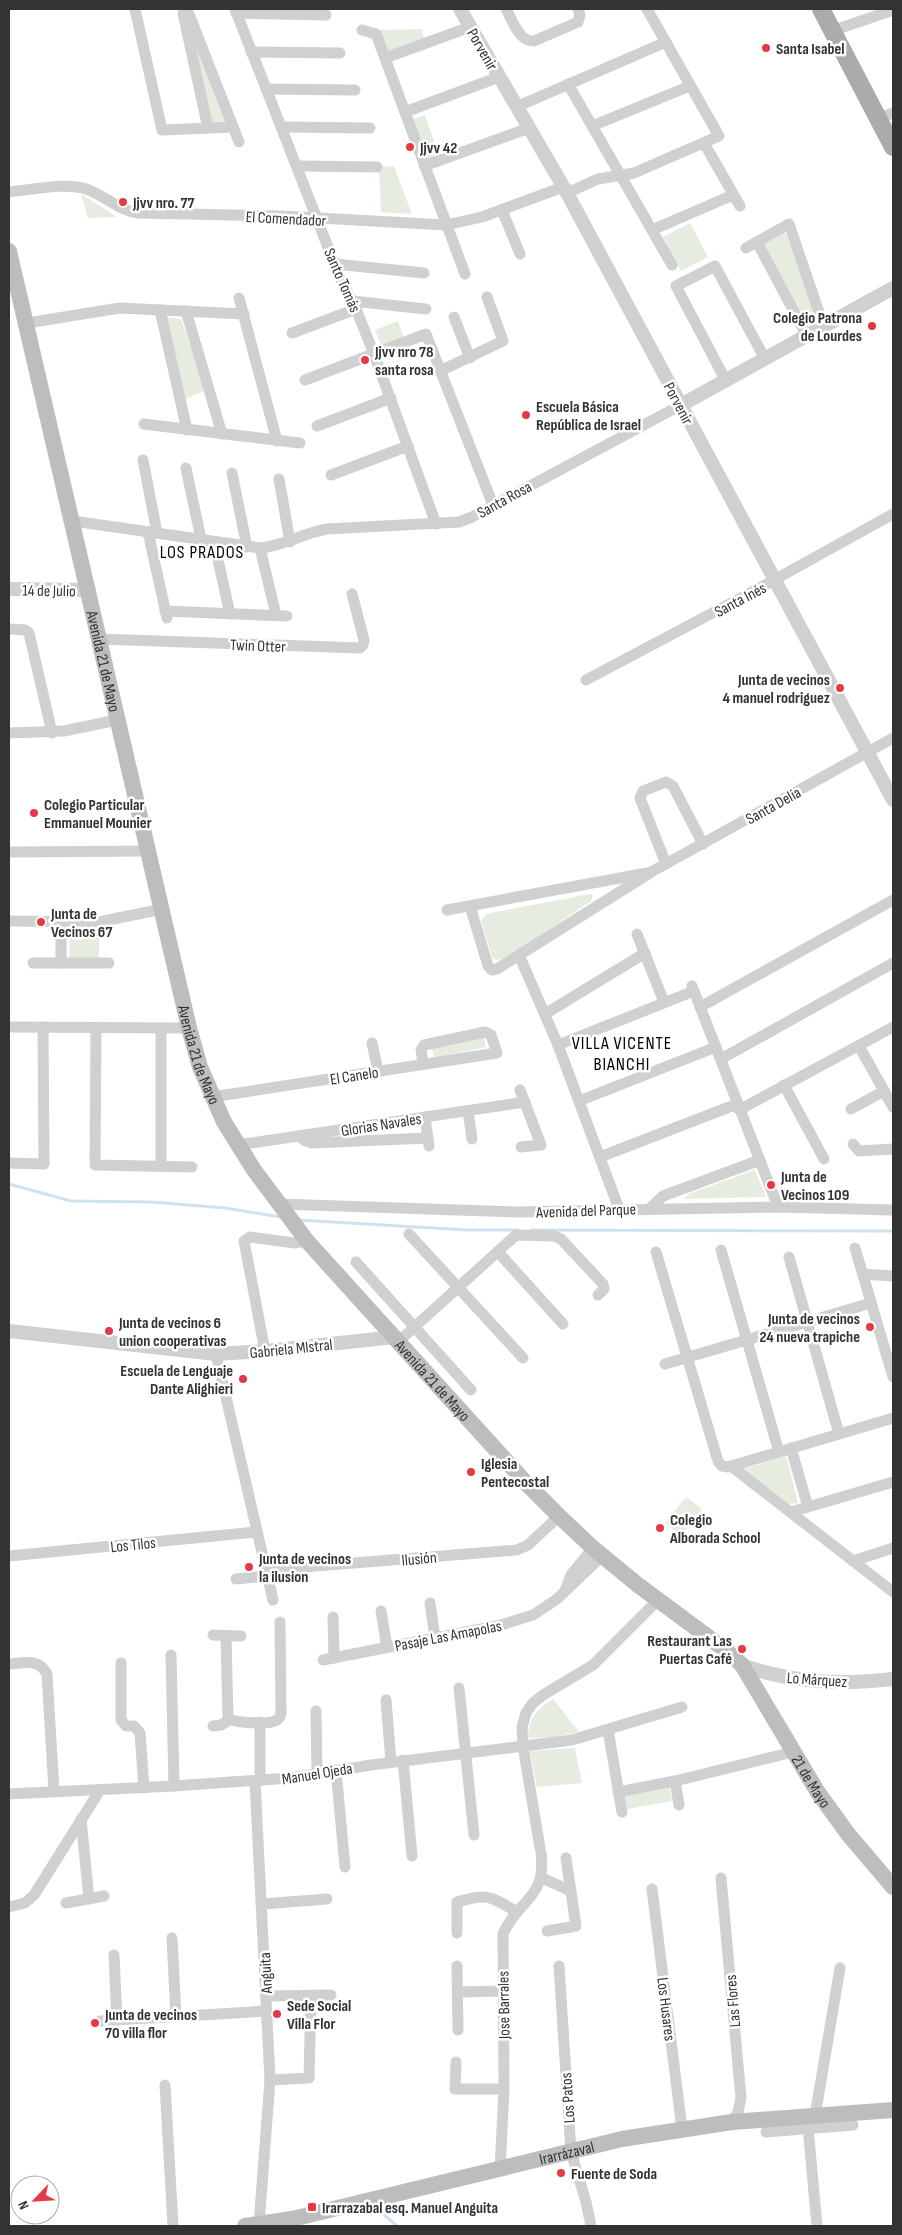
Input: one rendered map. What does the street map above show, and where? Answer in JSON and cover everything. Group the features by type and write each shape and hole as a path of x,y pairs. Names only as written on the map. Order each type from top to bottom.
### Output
{"main road":[{"path":"821,9 832,31 886,116 893,147"},
{"name":"Avenida 21 de Mayo","path":"9,257 27,323 189,1028 200,1067 212,1097 238,1145 307,1241 527,1484 598,1552 657,1600 727,1651 742,1665"},
{"name":"21 de Mayo","path":"742,1665 793,1752 839,1822 893,1887"},
{"name":"Irarrázaval","path":"252,2225 292,2223 622,2139 732,2122 810,2120 893,2110"}],"street":[{"path":"135,9 162,130 234,127"},
{"path":"182,9 208,128"},
{"path":"187,9 239,142"},
{"name":"Porvenir","path":"460,9 565,190 893,800"},
{"path":"506,9 521,36 529,41 534,41 578,22 580,15 578,9"},
{"path":"592,126 690,86 647,9"},
{"path":"832,31 893,10"},
{"path":"236,11 326,15"},
{"name":"Santo Tomás","path":"236,11 335,264 374,354 436,524"},
{"path":"386,58 470,27"},
{"path":"362,30 376,34 465,274"},
{"path":"516,107 666,42"},
{"path":"251,52 340,53"},
{"path":"405,112 499,77"},
{"path":"568,84 672,265"},
{"name":"El Comendador","path":"9,192 75,187 89,190 123,209 138,213 318,218 446,225 470,221 592,181 640,171 719,136 690,86"},
{"path":"266,89 355,90"},
{"path":"281,127 370,128"},
{"path":"424,166 529,128"},
{"path":"704,143 740,206"},
{"path":"297,166 377,167"},
{"path":"652,230 733,195"},
{"path":"502,210 520,254"},
{"path":"746,248 790,224 824,327"},
{"path":"757,242 807,336"},
{"path":"335,264 424,273"},
{"path":"726,381 676,286 715,266 765,359"},
{"name":"Santa Rosa","path":"73,521 260,548 290,542 306,534 327,529 436,524 466,520 726,381 893,288"},
{"path":"440,371 503,341 487,297"},
{"path":"239,298 277,441"},
{"path":"292,333 354,305 426,309"},
{"path":"27,323 120,308 244,314"},
{"path":"160,310 187,430"},
{"path":"186,311 222,434"},
{"path":"454,317 470,358"},
{"path":"305,380 426,334 493,505"},
{"path":"316,426 390,398"},
{"path":"144,424 300,443"},
{"path":"331,474 408,446"},
{"path":"143,460 166,614 281,616 260,548"},
{"path":"186,468 201,540"},
{"path":"232,472 247,546"},
{"path":"279,479 290,542"},
{"name":"Santa Inés","path":"586,680 775,580 893,514"},
{"path":"214,542 230,614"},
{"name":"14 de Julio","path":"9,589 89,590"},
{"name":"Twin Otter","path":"100,640 360,648 363,646 364,640 352,594"},
{"path":"9,629 25,630 29,633 52,732"},
{"path":"9,733 52,732 117,720"},
{"name":"Santa Delia","path":"653,871 893,738"},
{"path":"666,864 640,798 643,791 666,782 673,786 703,844"},
{"path":"9,852 149,851"},
{"path":"447,910 653,871"},
{"path":"470,906 488,966 492,970 653,871"},
{"path":"596,882 604,888 607,894 604,902"},
{"path":"700,1007 893,900"},
{"path":"9,921 99,922 162,909"},
{"path":"61,963 62,922"},
{"path":"637,934 664,1002"},
{"path":"545,1014 645,953"},
{"path":"519,955 558,1045 619,1209"},
{"path":"33,963 109,964"},
{"path":"721,1059 893,963"},
{"path":"558,1045 664,1002 693,988 778,1207"},
{"path":"9,1027 189,1028"},
{"path":"9,1163 44,1164 43,1027"},
{"path":"96,1027 95,1165 192,1167"},
{"path":"600,1157 738,1107 784,1085 893,1027"},
{"path":"161,1028 161,1166"},
{"name":"El Canelo","path":"212,1097 496,1053 491,1035 485,1032 424,1045 421,1050 423,1064"},
{"path":"372,1043 378,1071"},
{"path":"859,1046 893,1107"},
{"path":"579,1101 716,1047"},
{"path":"784,1085 824,1159"},
{"path":"520,1090 541,1145 521,1147"},
{"path":"852,1109 884,1091"},
{"name":"Glorias Navales","path":"238,1145 525,1102"},
{"path":"468,1111 472,1139"},
{"path":"299,1136 312,1143 428,1142 425,1117"},
{"path":"853,1144 856,1150 861,1152 893,1149"},
{"path":"649,1208 663,1196 760,1160"},
{"name":"Avenida del Parque","path":"286,1214 778,1207 893,1210"},
{"path":"409,1234 523,1358"},
{"path":"397,1339 415,1326 516,1235 554,1236 561,1239 603,1284 604,1289 598,1295"},
{"path":"265,1351 244,1241 252,1237 294,1243 307,1241"},
{"path":"855,1248 871,1303 890,1352 893,1377"},
{"path":"722,1250 779,1452"},
{"path":"498,1252 563,1324"},
{"path":"656,1252 718,1461 791,1512 893,1592"},
{"path":"788,1258 840,1434"},
{"name":"Avenida 21 de Mayo","path":"356,1262 472,1390"},
{"path":"863,1274 893,1276"},
{"path":"665,1364 871,1303"},
{"name":"Gabriela MIstral","path":"9,1331 216,1354 397,1339"},
{"path":"216,1354 273,1600"},
{"path":"727,1466 893,1418"},
{"path":"791,1448 808,1507"},
{"path":"791,1512 893,1482"},
{"name":"Ilusión","path":"236,1579 267,1573 517,1550 528,1545 559,1516"},
{"name":"Los Tilos","path":"9,1556 257,1532"},
{"path":"853,1561 893,1548"},
{"name":"Pasaje Las Amapolas","path":"333,1617 329,1659 519,1620 545,1609 565,1591 571,1574 598,1552"},
{"path":"571,1890 542,1878 541,1851 523,1746 523,1720 532,1704 551,1690 593,1665 657,1600"},
{"path":"430,1603 435,1638"},
{"path":"381,1611 387,1647"},
{"path":"226,1636 226,1714 229,1720 235,1722 275,1721 281,1713 280,1622"},
{"path":"213,1636 241,1636"},
{"path":"171,1655 174,1786"},
{"path":"9,1664 36,1663 47,1674 54,1791"},
{"path":"121,1664 121,1720 126,1726 134,1726 140,1733 144,1788"},
{"name":"Lo Márquez","path":"742,1665 775,1676 799,1680 840,1682 893,1679"},
{"path":"459,1688 474,1835"},
{"path":"386,1700 391,1762"},
{"name":"Manuel Ojeda","path":"9,1794 258,1781 403,1760 572,1740 682,1707"},
{"path":"316,1711 317,1773"},
{"path":"213,1726 220,1725 229,1720"},
{"name":"Anguita","path":"252,2225 270,2075 258,1781 260,1722"},
{"path":"608,1730 622,1812"},
{"path":"618,1792 675,1782 793,1752"},
{"path":"403,1760 412,1856"},
{"path":"336,1770 344,1867"},
{"path":"675,1782 679,1804"},
{"path":"9,1908 25,1903 34,1895 100,1790"},
{"path":"81,1819 89,1899"},
{"path":"547,1931 576,1926 566,1858"},
{"name":"Jose Barrales","path":"500,2170 504,2089 503,1934 508,1922 536,1891 542,1878"},
{"name":"Las Flores","path":"721,1878 741,2098 738,2112 732,2122"},
{"name":"Los Husares","path":"652,1889 682,2129"},
{"path":"66,1904 104,1896"},
{"path":"457,1933 457,1902 477,1896 488,1896 517,1912"},
{"path":"262,1904 327,1900"},
{"path":"172,1938 176,2016"},
{"path":"114,1955 117,2020"},
{"path":"457,1966 458,2030"},
{"name":"Los Patos","path":"559,1966 570,2152 586,2202 591,2226"},
{"path":"817,2226 810,2120 840,1968"},
{"path":"458,1992 503,1991"},
{"path":"266,1996 331,1994"},
{"path":"270,2075 309,2078 311,1995"},
{"path":"100,2021 267,2011"},
{"path":"456,2062 455,2089 504,2089"},
{"path":"165,2085 173,2226"},
{"path":"766,2132 810,2120 853,2125"}],"shaded area":[{"path":"188,23 227,121 210,123"},
{"path":"422,29 424,39 384,55 378,30"},
{"path":"425,115 439,156 427,160 413,119"},
{"path":"394,166 412,214 381,212 379,167"},
{"path":"81,194 117,217 88,218"},
{"path":"690,223 708,257 681,271 663,237"},
{"path":"785,232 819,316 804,324 764,243"},
{"path":"166,317 181,319 206,390 185,399"},
{"path":"398,321 404,338 381,346 375,330"},
{"path":"589,894 593,895 591,901 506,959 496,960 492,957 481,921 486,914"},
{"path":"70,936 99,937 99,961 69,961"},
{"path":"483,1033 486,1047 434,1058 431,1044"},
{"path":"755,1170 766,1197 683,1199 691,1193"},
{"path":"786,1456 798,1503 789,1504 742,1469"},
{"path":"686,1497 702,1509 681,1536 665,1523"},
{"path":"553,1699 579,1732 554,1737 527,1738 535,1715"},
{"path":"575,1748 582,1783 537,1787 530,1751"},
{"path":"670,1788 672,1801 627,1809 625,1796"}],"waterway":[{"path":"9,1184 71,1201 152,1202 225,1208 281,1217"},
{"path":"299,1220 467,1230 518,1230"},
{"path":"531,1230 893,1231"},
{"path":"382,2213 397,2226"}],"place":[{"name":"Santa Isabel","path":"766,48"},
{"name":"Jjvv 42","path":"410,147"},
{"name":"Jjvv nro. 77","path":"123,202"},
{"name":"Colegio Patrona de Lourdes","path":"872,326"},
{"name":"Jjvv nro 78 santa rosa","path":"365,360"},
{"name":"Escuela Básica República de Israel","path":"526,415"},
{"name":"Junta de vecinos 4 manuel rodriguez","path":"840,688"},
{"name":"Colegio Particular Emmanuel Mounier","path":"34,813"},
{"name":"Junta de Vecinos 67","path":"41,922"},
{"name":"Junta de Vecinos 109","path":"771,1185"},
{"name":"Junta de vecinos 24 nueva trapiche","path":"870,1327"},
{"name":"Junta de vecinos 6 union cooperativas","path":"109,1331"},
{"name":"Escuela de Lenguaje Dante Alighieri","path":"243,1379"},
{"name":"Iglesia Pentecostal","path":"471,1472"},
{"name":"Colegio Alborada School","path":"660,1528"},
{"name":"Junta de vecinos la ilusion","path":"249,1567"},
{"name":"Restaurant Las Puertas Café","path":"742,1649"},
{"name":"Sede Social Villa Flor","path":"277,2014"},
{"name":"Junta de vecinos 70 villa flor","path":"95,2023"},
{"name":"Fuente de Soda","path":"561,2173"},
{"name":"Irarrazabal esq. Manuel Anguita","path":"312,2207"}],"district":[{"name":"LOS PRADOS","path":"202,552"},
{"name":"VILLA VICENTE BIANCHI","path":"622,1053"}]}
